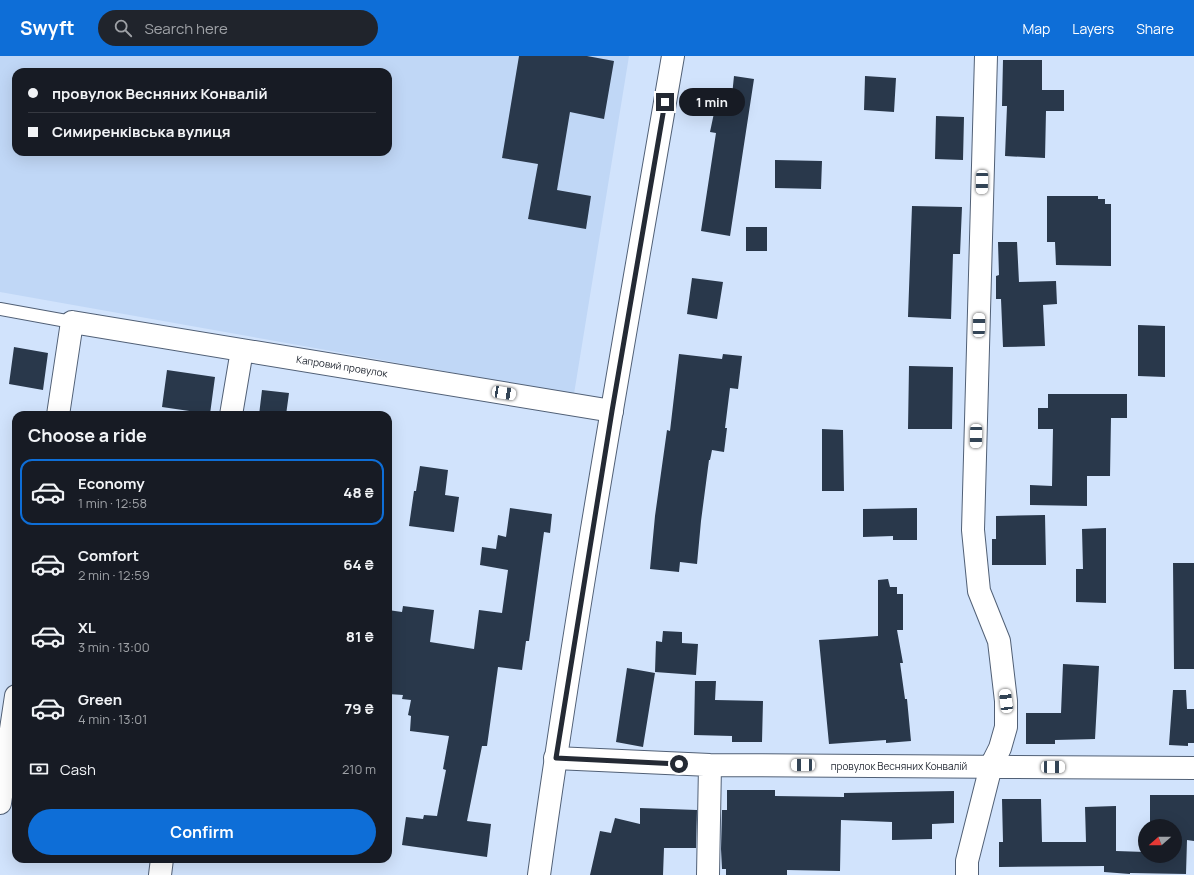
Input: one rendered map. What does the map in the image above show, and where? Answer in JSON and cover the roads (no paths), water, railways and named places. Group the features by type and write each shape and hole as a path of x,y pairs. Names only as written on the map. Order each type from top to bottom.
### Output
{"street":[{"path":"539,875 556,758 612,411 673,56"},
{"path":"967,875 967,862 991,766 1000,748 1006,727 1006,701 999,641 979,591 973,530 986,56"},
{"path":"59,411 72,322"},
{"name":"Капровий провулок","path":"72,322 612,411"},
{"path":"232,411 242,350"},
{"path":"0,803 12,723"},
{"name":"провулок Весняних Конвалій","path":"556,758 710,765 1194,768"},
{"path":"708,875 710,765"},
{"path":"160,875 162,863"}],"lane":[{"path":"0,309 72,322"}]}
